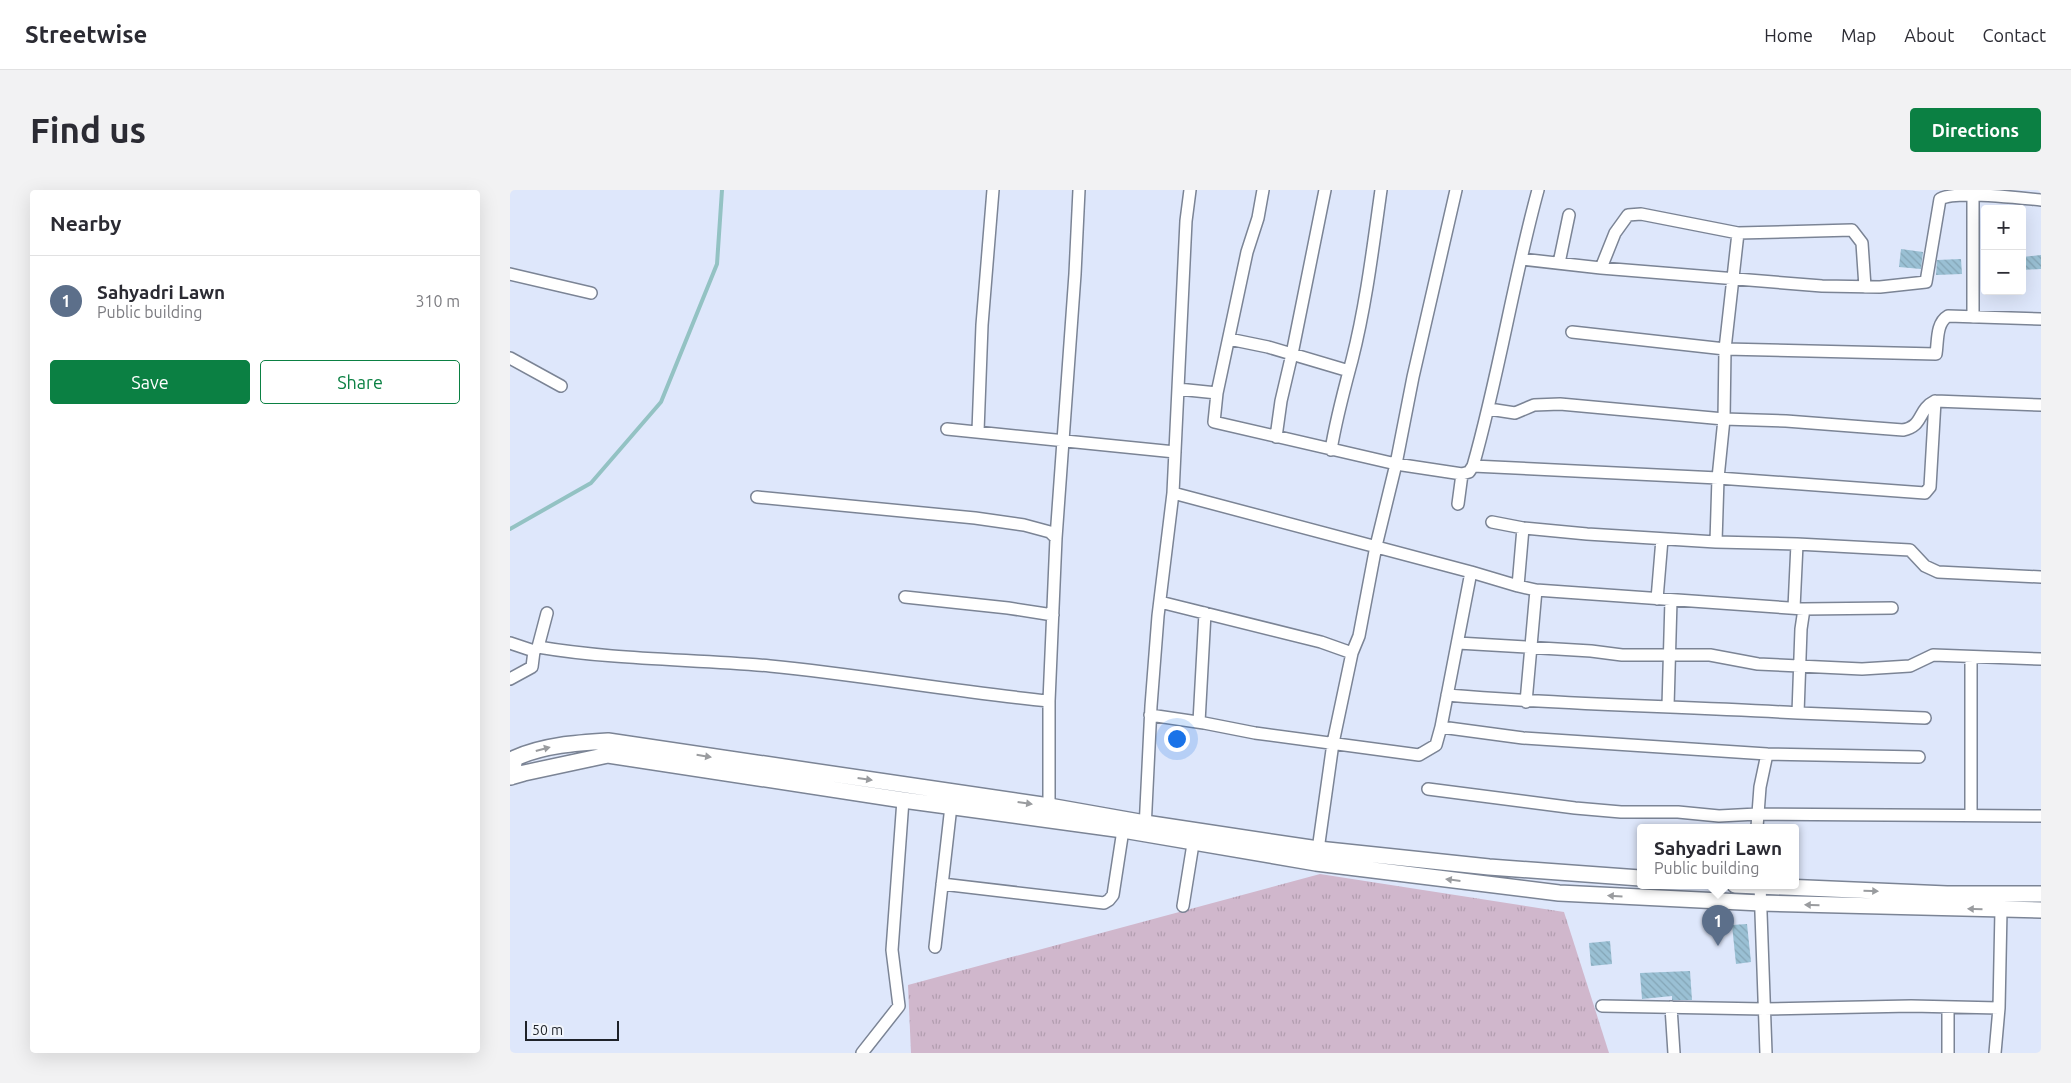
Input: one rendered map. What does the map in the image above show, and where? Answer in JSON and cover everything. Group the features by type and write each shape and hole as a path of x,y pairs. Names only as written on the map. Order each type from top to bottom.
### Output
{"street":[{"path":"978,431 982,325 993,190"},
{"path":"1049,813 1049,701 1056,538 1075,274 1079,190"},
{"path":"1145,828 1150,715 1160,602 1173,493 1186,221 1190,190"},
{"path":"1263,190 1258,218 1247,252 1218,393 1214,422 1396,464 1462,474 1469,472 1473,466 1490,409 1504,334 1538,190"},
{"path":"1276,437 1281,401 1325,190"},
{"path":"1317,856 1333,743 1352,653 1359,636 1376,546 1396,464 1413,377 1456,190"},
{"path":"1331,450 1338,409 1349,371 1372,256 1377,191"},
{"path":"1521,259 1732,280 1865,287 1926,282 1940,198 1944,196 1973,194 2041,200"},
{"path":"1973,194 1973,317"},
{"path":"1601,268 1615,233 1628,215 1642,214 1738,233 1852,230 1862,243 1865,287"},
{"path":"1559,263 1570,215"},
{"path":"1716,542 1718,478 1724,419 1725,349 1738,233"},
{"path":"510,274 591,293"},
{"path":"1572,332 1725,349 1936,354 1942,320 1948,316 2041,319"},
{"path":"1229,339 1292,354 1349,371"},
{"path":"510,358 561,386"},
{"path":"1178,389 1218,393"},
{"path":"1490,409 1515,413 1534,405 1560,404 1724,419 1786,421 1903,430 1912,428 1918,423 1926,405 1935,401 2041,405"},
{"path":"1473,466 1718,478 1925,493 1930,487 1935,401"},
{"path":"947,429 1175,452"},
{"path":"1458,504 1462,474"},
{"path":"1173,493 1536,590 1799,609 1892,608"},
{"path":"757,497 975,518 1024,525 1050,532 1056,538"},
{"path":"1492,522 1523,528 1587,534 1716,542 1910,550 1925,566 1938,572 2041,577"},
{"path":"1518,586 1523,528"},
{"path":"1657,599 1662,539"},
{"path":"1796,544 1799,609 1798,712"},
{"path":"1150,715 1255,733 1419,755 1436,745 1472,572"},
{"path":"1526,702 1536,590"},
{"path":"905,597 1008,608 1053,615"},
{"path":"1668,706 1671,600"},
{"path":"1160,602 1321,642 1352,653"},
{"path":"510,679 532,667 547,613"},
{"path":"1199,722 1204,613"},
{"path":"510,643 536,649 570,653 769,666 1049,701"},
{"path":"1458,643 1591,651 1622,655 1710,655 1758,664 1885,669 1910,666 1933,655 1970,658 2041,659"},
{"path":"1970,658 1971,815"},
{"path":"1447,695 1526,702 1668,706 1925,718"},
{"path":"1441,727 1523,738 1767,754 1919,757"},
{"path":"1637,878 1317,856 1193,844 1145,828 1123,830 1049,813 951,806 903,800 608,755 511,777 513,754 565,743 608,740 1049,813 1145,828 1317,856 1559,893 1761,903 2041,910"},
{"path":"1757,824 1760,787 1767,754"},
{"path":"1428,789 1621,812 1678,812 1719,816 1757,814 2041,816"},
{"path":"862,1053 899,1006 892,950 903,800"},
{"path":"935,947 951,806"},
{"path":"942,884 1104,903 1110,900 1113,894 1123,830"},
{"path":"1184,906 1193,844"},
{"path":"1799,888 1956,894 2041,894"},
{"path":"1760,889 1766,1053"},
{"path":"1995,1053 2002,910"},
{"path":"1602,1006 1764,1009 1998,1008"},
{"path":"1948,1007 1948,1053"},
{"path":"1671,1008 1674,1053"}],"green space":[{"path":"1320,874 1564,912 1609,1053 911,1053 908,985"}],"building":[{"path":"1901,249 1923,252 1921,269 1899,267"},
{"path":"2041,255 2041,269 2026,270 2026,257"},
{"path":"1961,259 1962,274 1936,275 1937,260"},
{"path":"1747,924 1751,962 1736,964 1732,925"},
{"path":"1610,941 1612,964 1591,966 1589,943"},
{"path":"1690,971 1692,1000 1672,1000 1672,996 1642,999 1640,973"}],"waterway":[{"path":"510,529 591,483 661,402 717,264 722,190"}],"place":[{"name":"Sahyadri Lawn","path":"1718,946"}]}
